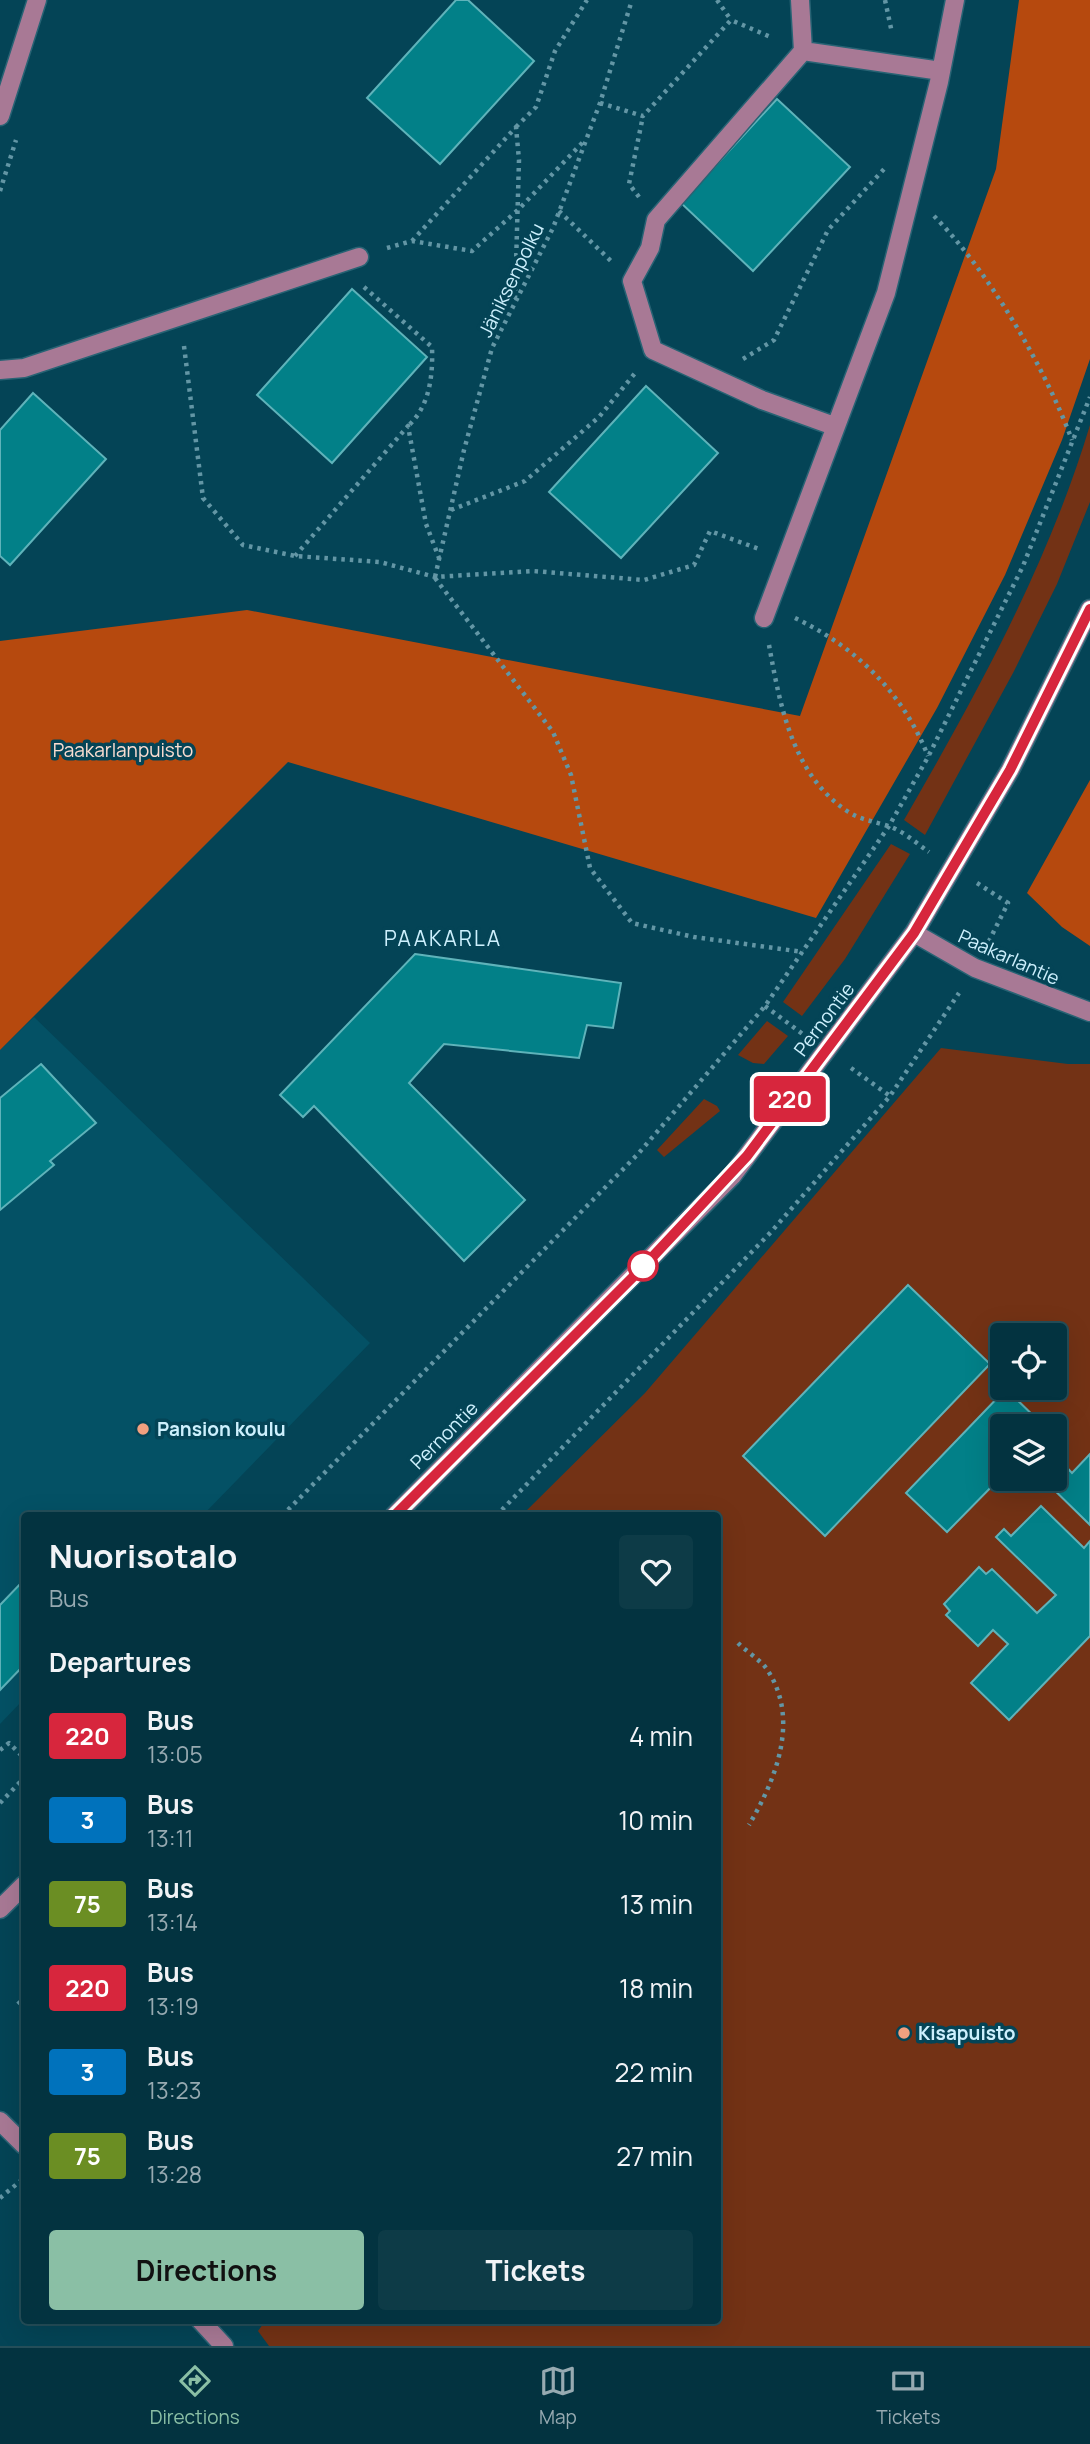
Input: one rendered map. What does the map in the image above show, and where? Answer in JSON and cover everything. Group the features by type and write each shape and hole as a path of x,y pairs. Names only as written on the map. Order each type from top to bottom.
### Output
{"street":[{"path":"0,116 37,0"},
{"path":"800,0 803,51 656,220 650,248 632,281 653,350 713,378 834,426"},
{"path":"767,612 834,426 886,293 941,71 955,0"},
{"path":"803,51 941,71"},
{"path":"0,370 24,368 359,257"},
{"name":"Pernontie","path":"398,1512 732,1176 914,933 1010,770 1090,609"},
{"name":"Paakarlantie","path":"914,933 975,968 1090,1012"},
{"path":"0,1909 21,1888"},
{"path":"0,2121 21,2142"},
{"path":"204,2324 224,2346"}],"path":[{"path":"575,0 579,8"},
{"path":"412,241 536,107 545,74 579,8 587,0"},
{"name":"Jäniksenpolku","path":"435,577 492,348 559,211 600,103 632,0"},
{"path":"717,0 730,20 803,51"},
{"path":"656,220 629,184 643,116 730,20"},
{"path":"600,103 643,116"},
{"path":"515,304 519,209 516,127"},
{"path":"359,257 412,241 472,251 519,209 587,138"},
{"path":"713,378 774,340 828,230 888,166 917,169"},
{"path":"910,192 955,237 1028,345 1056,396 1073,440"},
{"path":"559,211 632,281"},
{"path":"295,556 421,414 433,374 432,346 350,274 335,265"},
{"path":"180,315 203,498 243,545 295,556 380,562 435,577 533,571 644,580 694,565 710,531 786,559"},
{"path":"450,510 524,481 599,417 653,350"},
{"path":"286,1512 638,1154 741,1035 803,952 889,826 928,757 1023,566 1090,397"},
{"path":"408,426 426,524 439,559"},
{"path":"435,577 553,732 571,775 590,868 632,923 694,937 803,952"},
{"path":"889,826 870,823 847,811 827,793 795,751 778,693 767,612 818,629 879,675 915,723 928,757"},
{"path":"500,1512 771,1232 890,1096 941,1022"},
{"path":"738,1643 765,1668 778,1697 783,1724 776,1770 769,1790 749,1825"},
{"path":"0,1750 9,1743 21,1755"},
{"path":"0,1803 21,1781"},
{"path":"18,2001 21,2004"},
{"path":"0,2198 21,2180"}],"shaded area":[{"path":"1090,425 1090,502 1057,584 1013,673 925,835 904,820 958,725 1032,579 1073,477"},
{"path":"891,844 910,854 845,959 802,1016 783,1002"},
{"name":"Pansion koulu","path":"34,1017 370,1343 206,1512 21,1512 21,1702 0,1724 0,1050"},
{"path":"767,1021 788,1036 764,1064 753,1063 738,1055"},
{"name":"Kisapuisto","path":"941,1048 1068,1064 1090,1064 1090,2346 269,2346 258,2331 263,2324 721,2324 721,1512 525,1512 645,1393"},
{"path":"704,1099 717,1106 720,1111 664,1157 657,1150"}],"green space":[{"name":"Paakarlanpuisto","path":"1019,0 1090,0 1090,359 1062,440 1005,575 937,708 816,918 288,762 0,1050 0,641 247,610 800,716 996,169"},
{"path":"1090,780 1090,946 1062,927 1027,893"}],"building":[{"path":"456,0 468,0 534,61 440,164 367,98"},
{"path":"777,99 850,167 753,271 681,203"},
{"path":"352,289 427,357 332,463 257,395"},
{"path":"646,386 718,453 621,558 549,492"},
{"path":"33,393 106,459 10,565 0,556 0,430"},
{"path":"415,954 621,983 613,1028 587,1025 579,1058 444,1044 409,1083 525,1200 464,1261 314,1106 303,1117 280,1095"},
{"path":"41,1064 96,1123 50,1161 54,1165 0,1210 0,1098"},
{"path":"908,1285 990,1364 825,1536 743,1456"},
{"path":"995,1400 1017,1400 1032,1414 990,1414 990,1488 947,1532 906,1493"},
{"path":"1090,1454 1090,1525 1055,1491 1067,1491 1067,1468 1072,1473"},
{"path":"1041,1506 1084,1548 1090,1541 1090,1636 1009,1720 971,1683 1008,1644 993,1630 978,1646 946,1615 950,1611 944,1604 979,1567 986,1574 992,1569 1037,1613 1056,1595 996,1537 1004,1529 1011,1536"},
{"path":"21,1583 21,1668 0,1690 0,1605"}],"bus line":[{"name":"220","path":"398,1512 732,1176 914,933 1010,770 1090,609"}],"place":[{"name":"Pansion koulu","path":"143,1429"},
{"name":"Kisapuisto","path":"904,2033"}],"district":[{"name":"PAAKARLA","path":"443,938"}]}
